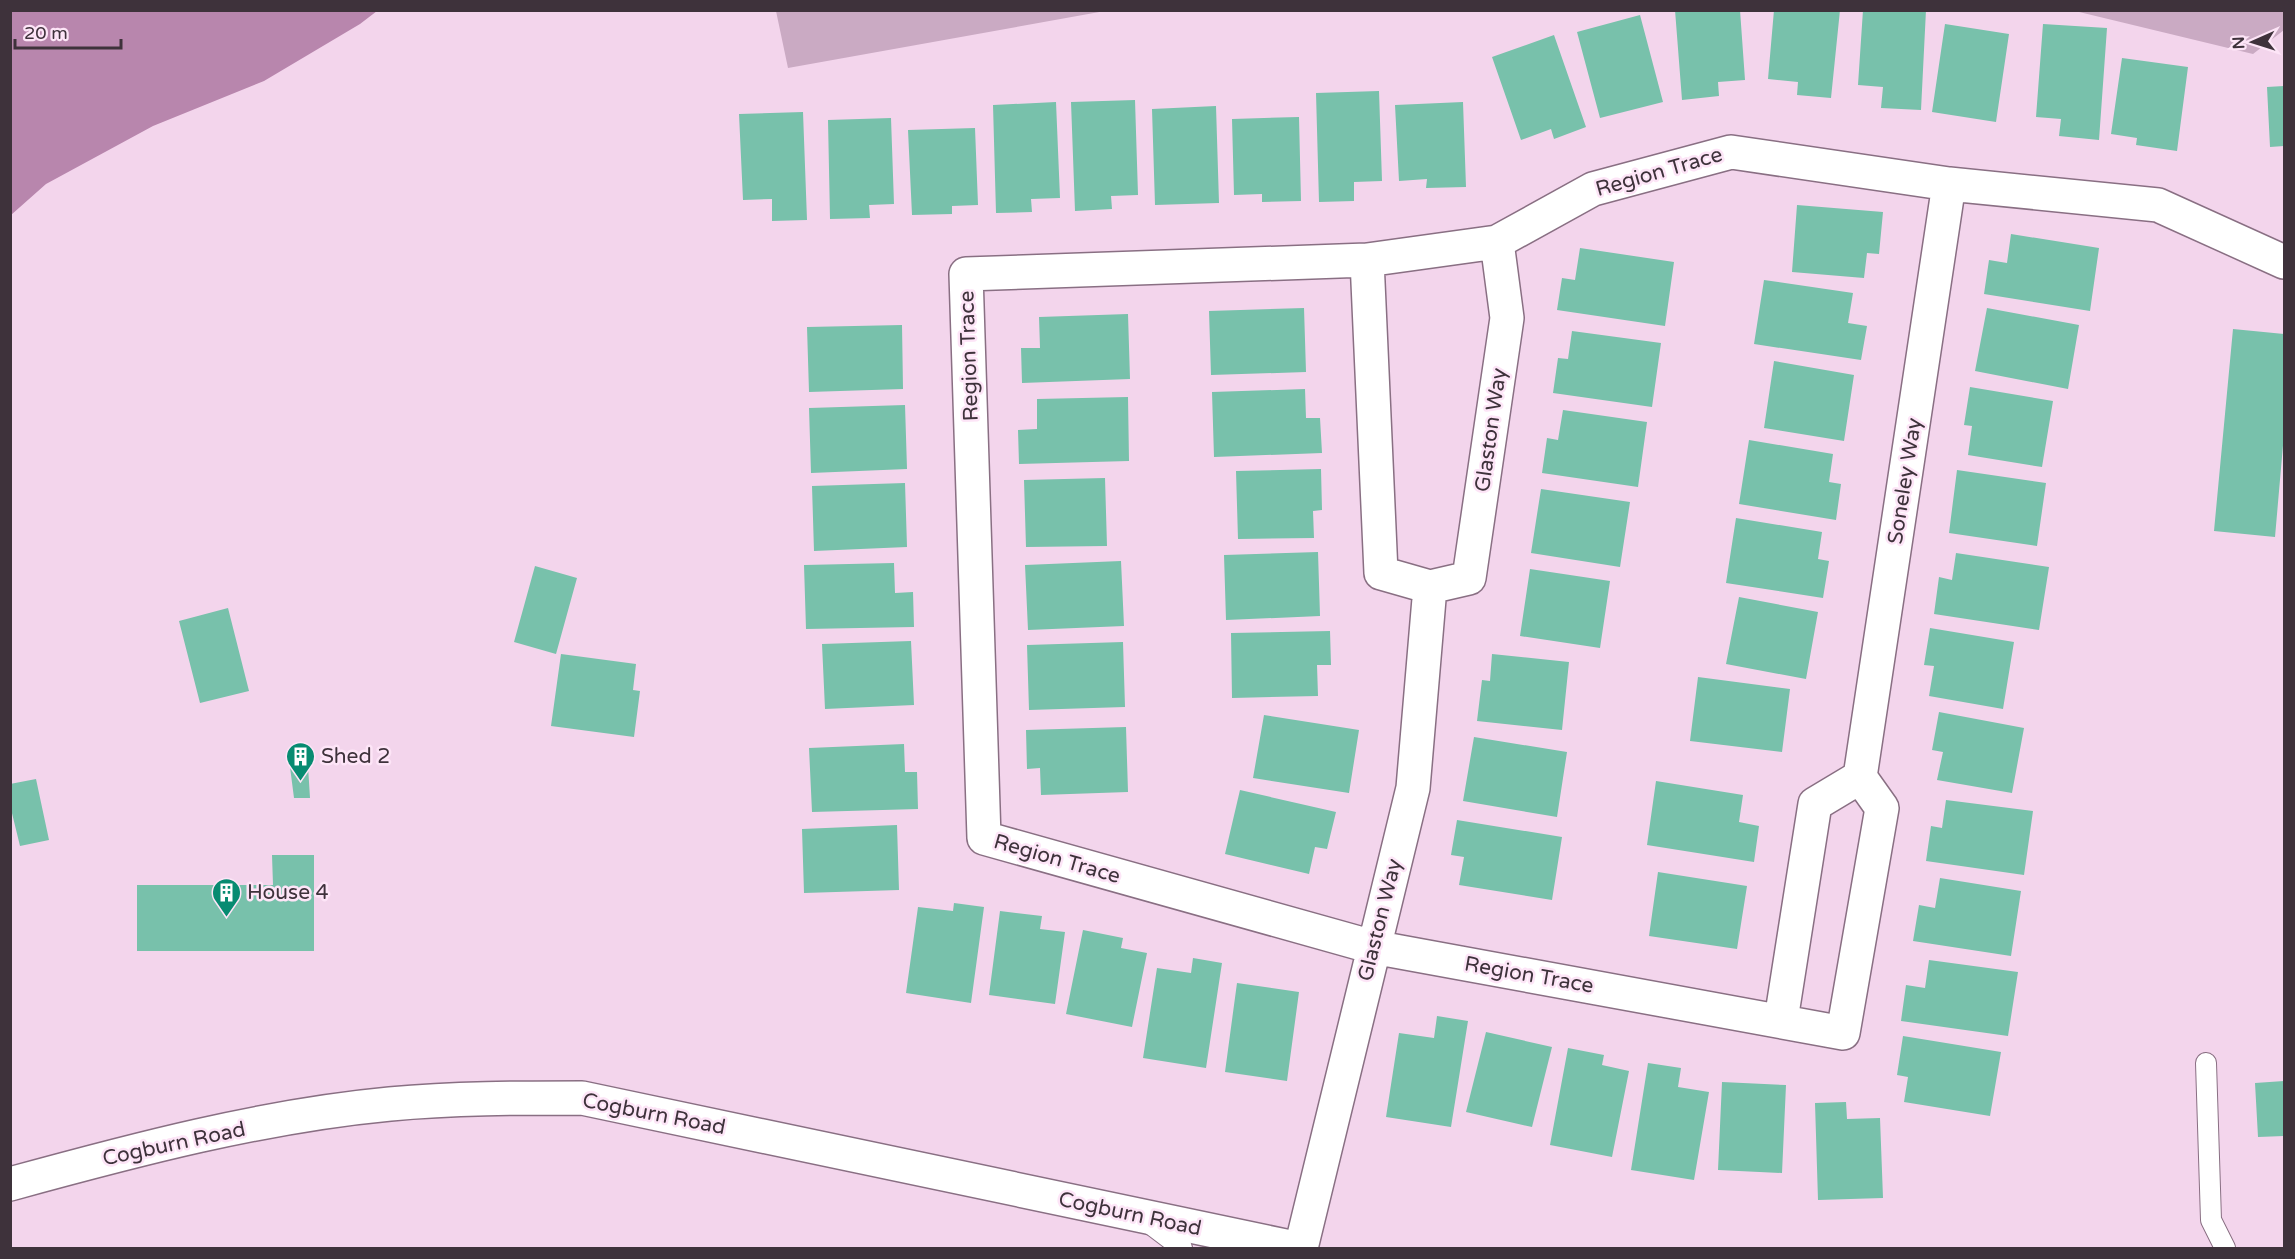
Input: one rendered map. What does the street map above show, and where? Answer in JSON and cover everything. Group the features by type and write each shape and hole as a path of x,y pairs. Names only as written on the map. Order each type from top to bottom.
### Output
{"street":[{"name":"Region Trace","path":"1860,777 1882,807 1843,1033 1373,947 984,838 966,274 1367,260 1497,242 1593,189 1731,152 1949,184 2158,205 2284,262"},
{"name":"Soneley Way","path":"1860,777 1949,184"},
{"name":"Glaston Way","path":"1367,260 1381,573 1430,587 1469,578 1507,318 1497,242"},
{"name":"Glaston Way","path":"1301,1248 1413,788 1430,587"},
{"path":"1781,1020 1815,804 1860,777"},
{"name":"Cogburn Road","path":"10,1184 117,1155 290,1119 388,1104 483,1098 582,1098 1295,1248"}],"lane":[{"path":"2206,1062 2211,1220 2225,1248"},
{"path":"1140,1216 1182,1248"}],"shaded area":[{"path":"11,10 377,11 360,24 264,81 153,126 46,184 11,215"},
{"path":"776,10 1105,11 788,68"},
{"path":"2075,11 2284,11 2284,30 2253,54"}],"building":[{"path":"1675,10 1740,10 1745,80 1718,82 1719,96 1682,100"},
{"path":"1774,10 1840,10 1831,98 1797,95 1798,82 1768,79"},
{"path":"1863,10 1926,10 1921,110 1881,108 1883,87 1858,85"},
{"path":"1640,15 1663,102 1600,118 1577,32"},
{"path":"1945,24 2009,34 1996,122 1932,112"},
{"path":"2043,24 2107,28 2099,140 2059,136 2061,119 2036,117"},
{"path":"1554,35 1586,127 1554,139 1551,129 1521,140 1492,57"},
{"path":"2122,58 2188,67 2177,151 2136,145 2137,138 2111,134"},
{"path":"2284,86 2284,146 2270,147 2267,87"},
{"path":"1379,91 1382,181 1354,182 1354,201 1319,202 1316,93"},
{"path":"1135,100 1138,195 1111,196 1112,209 1075,211 1071,102"},
{"path":"1056,102 1060,198 1031,199 1032,212 996,213 993,105"},
{"path":"1463,102 1466,187 1426,188 1427,179 1399,181 1395,105"},
{"path":"1216,106 1219,203 1155,205 1152,109"},
{"path":"803,112 807,220 772,221 772,199 743,200 739,114"},
{"path":"1299,117 1301,201 1262,202 1262,194 1234,195 1232,119"},
{"path":"891,118 894,204 869,205 870,218 830,219 828,120"},
{"path":"975,128 978,205 952,206 952,214 912,215 908,130"},
{"path":"1797,205 1883,212 1879,254 1867,253 1864,278 1792,272"},
{"path":"2011,234 2099,248 2090,311 1984,294 1989,260 2007,263"},
{"path":"1580,248 1674,262 1665,326 1557,310 1562,278 1575,280"},
{"path":"1764,280 1853,293 1848,323 1867,326 1861,360 1754,344"},
{"path":"1304,308 1306,372 1211,375 1209,311"},
{"path":"1987,308 2079,325 2068,389 1975,371"},
{"path":"1128,314 1130,379 1022,383 1021,348 1040,348 1039,317"},
{"path":"902,325 903,389 809,392 807,327"},
{"path":"2233,329 2284,334 2284,434 2275,537 2214,531"},
{"path":"1572,331 1661,343 1652,407 1553,393 1558,358 1568,359"},
{"path":"1774,361 1854,375 1844,441 1764,428"},
{"path":"1970,387 2053,401 2042,467 1968,455 1972,426 1964,425"},
{"path":"1305,389 1306,418 1320,418 1322,453 1214,457 1212,392"},
{"path":"1128,397 1129,461 1019,464 1018,430 1037,429 1037,399"},
{"path":"905,405 907,469 811,473 809,408"},
{"path":"1563,410 1647,422 1638,487 1542,473 1547,438 1558,440"},
{"path":"1749,440 1833,454 1829,482 1841,484 1836,520 1739,504"},
{"path":"1321,469 1322,510 1313,511 1314,538 1238,539 1236,471"},
{"path":"1957,470 2046,483 2037,546 1949,533"},
{"path":"1105,478 1107,546 1026,547 1024,480"},
{"path":"905,483 907,547 814,551 812,486"},
{"path":"1541,489 1630,502 1620,567 1531,553"},
{"path":"1736,518 1822,532 1818,559 1829,561 1823,598 1726,583"},
{"path":"1318,552 1320,616 1226,620 1224,555"},
{"path":"1956,553 2049,567 2039,630 1934,614 1939,577 1952,580"},
{"path":"1121,561 1124,626 1028,630 1025,565"},
{"path":"894,563 895,593 913,592 914,627 806,629 804,565"},
{"path":"535,566 577,578 556,654 514,642"},
{"path":"1530,569 1610,581 1600,648 1520,636"},
{"path":"1739,597 1818,612 1806,679 1726,664"},
{"path":"228,608 249,691 200,703 179,621"},
{"path":"1930,628 2014,642 2003,709 1929,696 1934,666 1924,665"},
{"path":"1330,631 1331,665 1317,665 1318,696 1232,698 1231,633"},
{"path":"911,641 914,705 825,709 822,644"},
{"path":"1123,642 1125,707 1029,710 1027,645"},
{"path":"561,654 636,664 633,690 640,691 634,737 551,726"},
{"path":"1492,654 1569,662 1562,730 1477,721 1482,680 1490,681"},
{"path":"1698,677 1790,689 1782,752 1690,741"},
{"path":"1939,712 2024,728 2012,793 1937,780 1943,752 1932,750"},
{"path":"1264,715 1359,730 1349,793 1253,778"},
{"path":"1126,727 1128,792 1041,795 1040,768 1027,769 1026,730"},
{"path":"1474,737 1567,752 1557,817 1463,801"},
{"path":"904,744 905,772 917,772 918,809 812,812 809,748"},
{"name":"Shed 2","path":"308,766 310,798 294,798 290,767"},
{"path":"36,779 49,840 20,846 10,805 10,784"},
{"path":"1656,781 1743,795 1739,822 1759,826 1754,862 1647,845"},
{"path":"1240,790 1336,812 1327,849 1315,847 1309,874 1225,854"},
{"path":"1946,800 2033,811 2024,875 1926,861 1931,826 1942,828"},
{"path":"1457,820 1562,837 1552,900 1459,885 1464,857 1451,855"},
{"path":"897,825 899,890 804,893 802,829"},
{"name":"House 4","path":"272,855 314,855 314,951 137,951 137,885 273,885"},
{"path":"1658,872 1747,886 1737,949 1649,936"},
{"path":"1940,878 2021,891 2011,956 1913,941 1919,905 1935,908"},
{"path":"954,903 984,907 971,1003 906,993 918,907 953,911"},
{"path":"1000,911 1042,916 1040,929 1065,932 1055,1004 989,995"},
{"path":"1083,930 1123,938 1121,948 1147,953 1132,1027 1066,1014"},
{"path":"1193,958 1222,963 1206,1068 1143,1058 1157,968 1191,973"},
{"path":"1929,960 2018,972 2008,1036 1901,1021 1906,985 1925,988"},
{"path":"1237,983 1299,992 1287,1081 1225,1072"},
{"path":"1437,1016 1468,1021 1451,1127 1386,1117 1399,1033 1434,1038"},
{"path":"1486,1032 1552,1047 1532,1127 1466,1112"},
{"path":"1903,1036 2001,1052 1990,1116 1904,1102 1908,1077 1897,1075"},
{"path":"1568,1048 1604,1055 1602,1065 1629,1071 1612,1157 1550,1145"},
{"path":"1648,1063 1681,1068 1678,1087 1709,1092 1694,1180 1631,1170"},
{"path":"2284,1081 2284,1136 2258,1137 2255,1083"},
{"path":"1722,1082 1786,1085 1782,1173 1718,1170"},
{"path":"1846,1102 1847,1119 1880,1118 1883,1198 1818,1200 1815,1103"}],"place":[{"name":"Shed 2","path":"300,782"},
{"name":"House 4","path":"226,918"}]}
